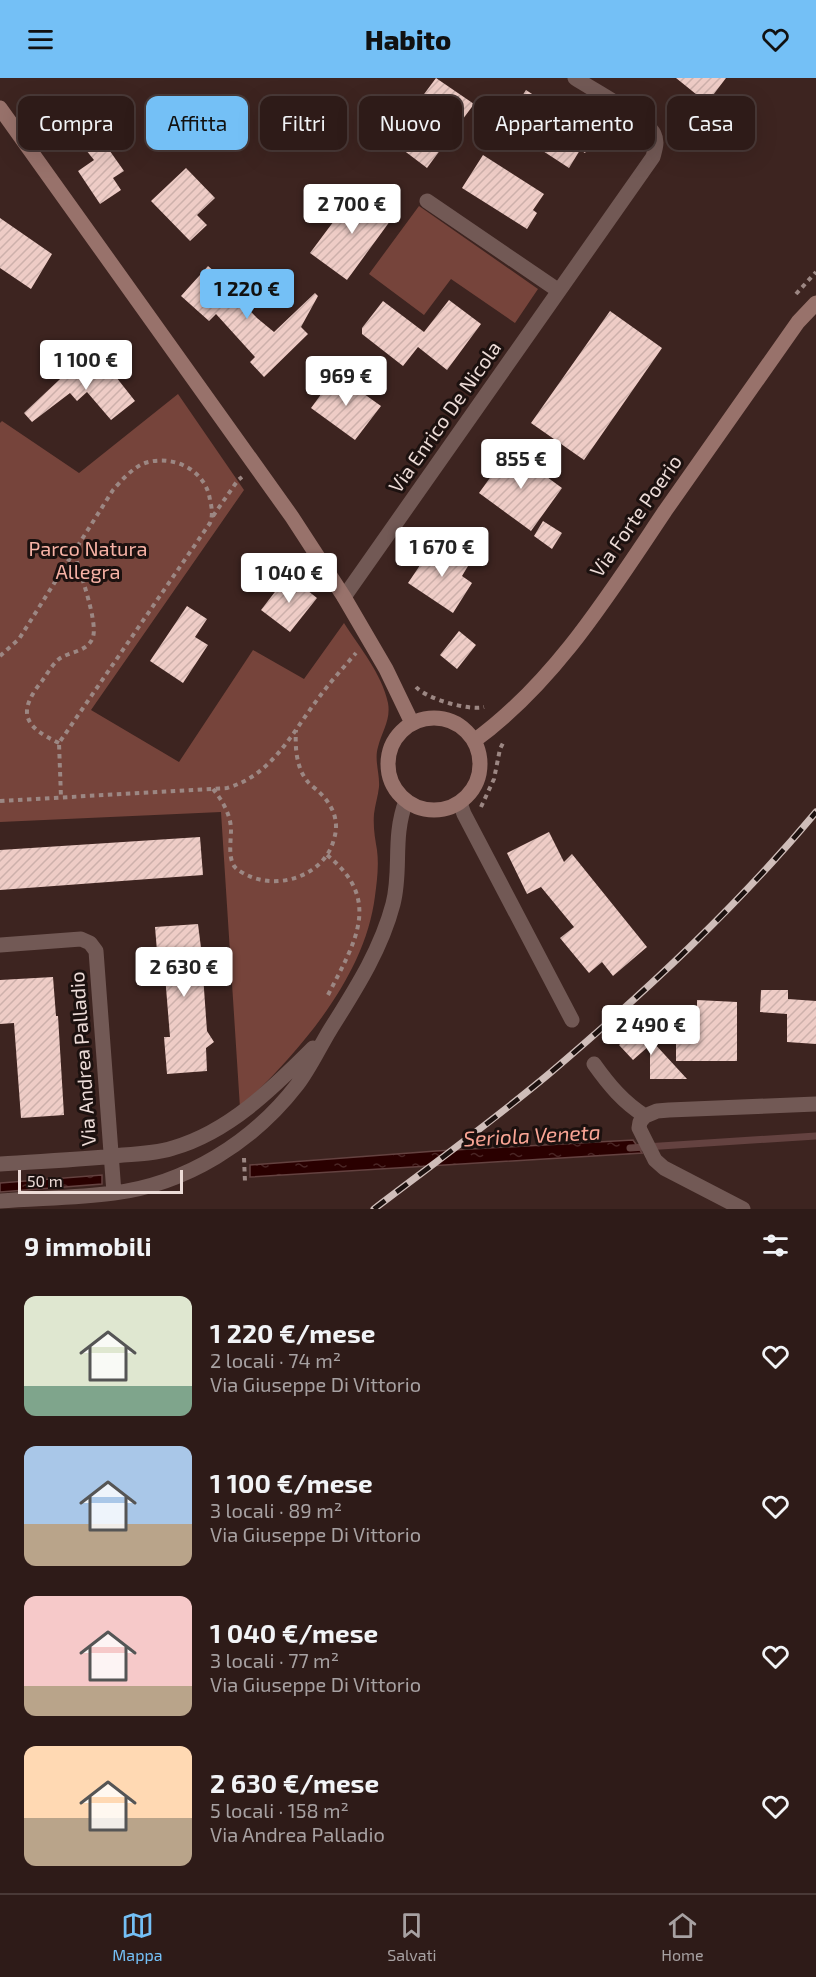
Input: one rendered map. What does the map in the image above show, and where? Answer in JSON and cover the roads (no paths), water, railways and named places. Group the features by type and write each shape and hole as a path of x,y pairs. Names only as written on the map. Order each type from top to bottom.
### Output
{"street":[{"name":"Via Enrico De Nicola","path":"344,597 653,157 657,144 654,134 645,123 576,78"},
{"path":"0,108 292,517 368,638 412,723"},
{"path":"427,201 559,291"},
{"name":"Via Forte Poerio","path":"474,741 500,721 558,661 630,563 798,322 816,303"},
{"path":"429,718 444,719 459,725 474,741 481,762 479,777 472,791 460,803 448,808 431,810 420,808 406,801 393,785 388,769 392,744 412,723 429,718"},
{"path":"0,1201 114,1193 171,1179 194,1169 234,1145 280,1105 298,1083 371,962 393,903 397,878 397,838 400,818 406,801"},
{"path":"460,803 572,1020"},
{"name":"Via Andrea Palladio","path":"0,945 81,939 90,943 96,951 114,1193"},
{"path":"0,1164 111,1157 172,1149 210,1133 261,1098 332,1028"},
{"path":"594,1064 642,1122 655,1160 664,1168 743,1209"},
{"path":"642,1122 657,1111 816,1104"}],"water":[{"path":"633,1140 642,1153 250,1177 250,1165 436,1151"},
{"path":"102,1175 102,1184 0,1192 0,1183"}],"waterway":[{"name":"Seriola Veneta","path":"630,1148 816,1136"}],"railway":[{"path":"374,1209 529,1090 620,1012 722,915 816,812"}],"park label":[{"name":"Parco Natura Allegra","path":"88,560"}]}
